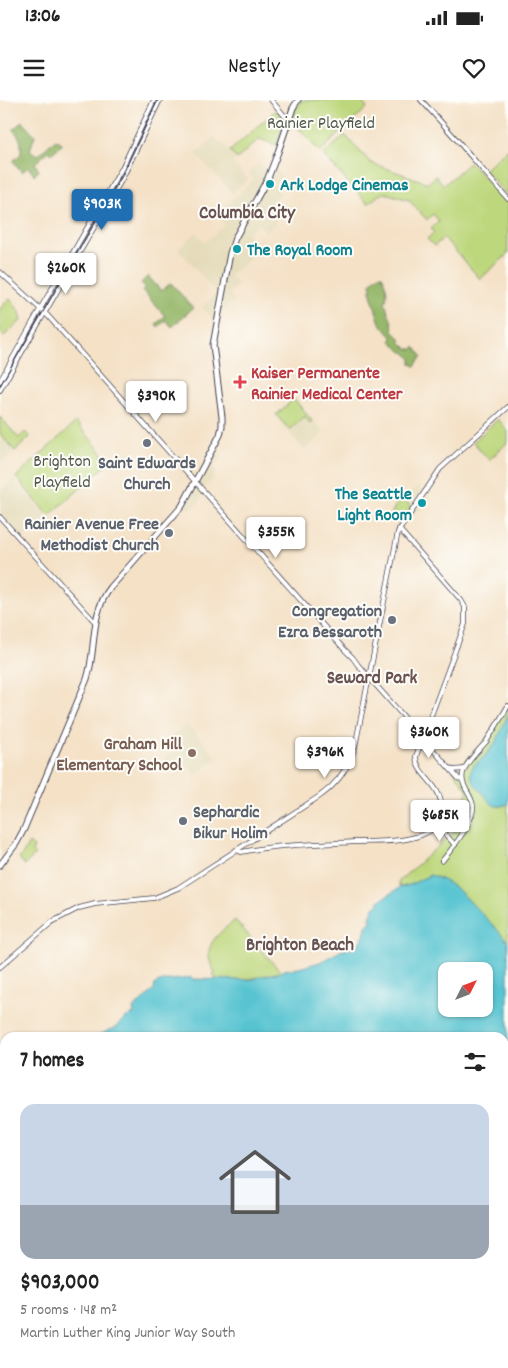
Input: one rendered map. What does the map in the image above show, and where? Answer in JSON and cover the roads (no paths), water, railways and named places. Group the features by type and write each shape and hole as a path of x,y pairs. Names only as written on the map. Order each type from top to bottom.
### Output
{"main road":[{"path":"0,865 24,830 87,679 95,622 101,601 185,502 218,437 222,426 222,417 213,345 230,253 235,238 268,178 293,108 298,100"}],"street":[{"path":"0,381 121,171 154,100"},
{"path":"0,390 122,179 160,100"},
{"path":"271,100 289,121"},
{"path":"421,100 508,199"},
{"path":"0,272 45,312 422,738 462,780"},
{"path":"0,967 52,922 65,914 86,905 151,898 178,888 320,796 339,778 354,751 396,535 442,467 508,407"},
{"path":"0,517 95,622"},
{"path":"236,850 240,852 280,846 403,840 422,835 438,825 441,812 439,796 435,786 419,768 416,754 465,624 465,607 458,596 399,529"},
{"path":"87,613 93,614 98,612"},
{"path":"442,861 455,845 469,822 473,807 473,803 462,780 464,769 491,734 508,706"},
{"path":"448,767 454,770 464,769"},
{"path":"438,825 455,845"},
{"path":"0,958 5,963"}],"water":[{"path":"508,713 508,804 495,806 476,785 472,779 471,771 494,744 502,730"},
{"path":"430,875 447,882 464,895 508,942 508,1032 105,1032 118,1026 125,1018 134,1014 133,1009 154,990 155,984 159,982 190,977 193,979 255,979 262,975 320,962 342,950 354,949 364,936 366,926 371,921 370,917 374,907 379,901 399,888"}],"tram line":[{"path":"0,386 122,176 158,100"}],"place":[{"name":"Ark Lodge Cinemas","path":"270,184"},
{"name":"The Royal Room","path":"237,249"},
{"name":"Kaiser Permanente Rainier Medical Center","path":"240,382"},
{"name":"Saint Edwards Church","path":"147,443"},
{"name":"The Seattle Light Room","path":"422,503"},
{"name":"Rainier Avenue Free Methodist Church","path":"169,533"},
{"name":"Congregation Ezra Bessaroth","path":"392,620"},
{"name":"Graham Hill Elementary School","path":"192,753"},
{"name":"Sephardic Bikur Holim","path":"183,821"}],"district":[{"name":"Columbia City","path":"247,211"},
{"name":"Seward Park","path":"372,676"},
{"name":"Brighton Beach","path":"300,943"}],"park label":[{"name":"Rainier Playfield","path":"321,122"},
{"name":"Brighton Playfield","path":"62,470"}]}
